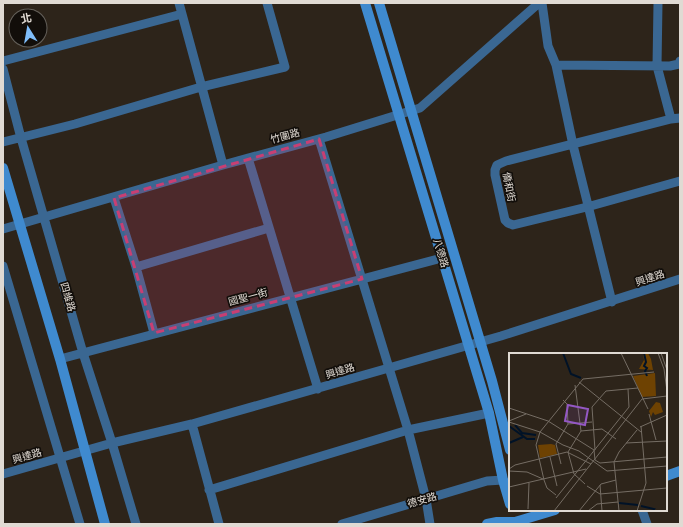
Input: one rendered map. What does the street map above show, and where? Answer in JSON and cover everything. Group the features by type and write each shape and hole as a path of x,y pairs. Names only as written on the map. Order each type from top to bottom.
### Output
{"street":[{"path":"179,3 223,165"},
{"path":"3,142 75,124 201,87 285,67 267,3"},
{"name":"八德路","path":"365,3 489,413 503,480 509,501"},
{"name":"八德路","path":"379,3 412,110 509,446"},
{"path":"540,3 548,46 556,64 587,207 612,302"},
{"name":"竹圍路","path":"3,229 420,108 427,104 540,3"},
{"path":"658,3 657,66 675,119"},
{"path":"3,62 182,14"},
{"path":"556,64 670,66 679,64 680,61"},
{"name":"四維路","path":"3,69 21,138 136,524"},
{"name":"僑和街","path":"675,119 497,165 494,170 505,220 513,225 587,207 680,181"},
{"path":"319,138 408,430 426,499 430,524"},
{"path":"248,158 318,389"},
{"path":"3,168 60,359 105,524"},
{"path":"114,198 136,267 154,333"},
{"path":"136,267 269,228"},
{"name":"國聖一街","path":"60,359 442,258"},
{"path":"3,266 80,524"},
{"name":"興達路","path":"3,474 112,443 192,424 468,346 612,302 680,279"},
{"path":"209,490 408,430 489,413"},
{"path":"192,424 219,524"},
{"path":"667,476 680,471"},
{"name":"德安路","path":"342,524 487,481 503,480"},
{"path":"512,511 515,523"},
{"path":"487,524 497,522 515,523 552,511"},
{"path":"642,511 647,524"}],"highlighted area":[{"path":"319,139 362,279 154,333 114,198"}]}
